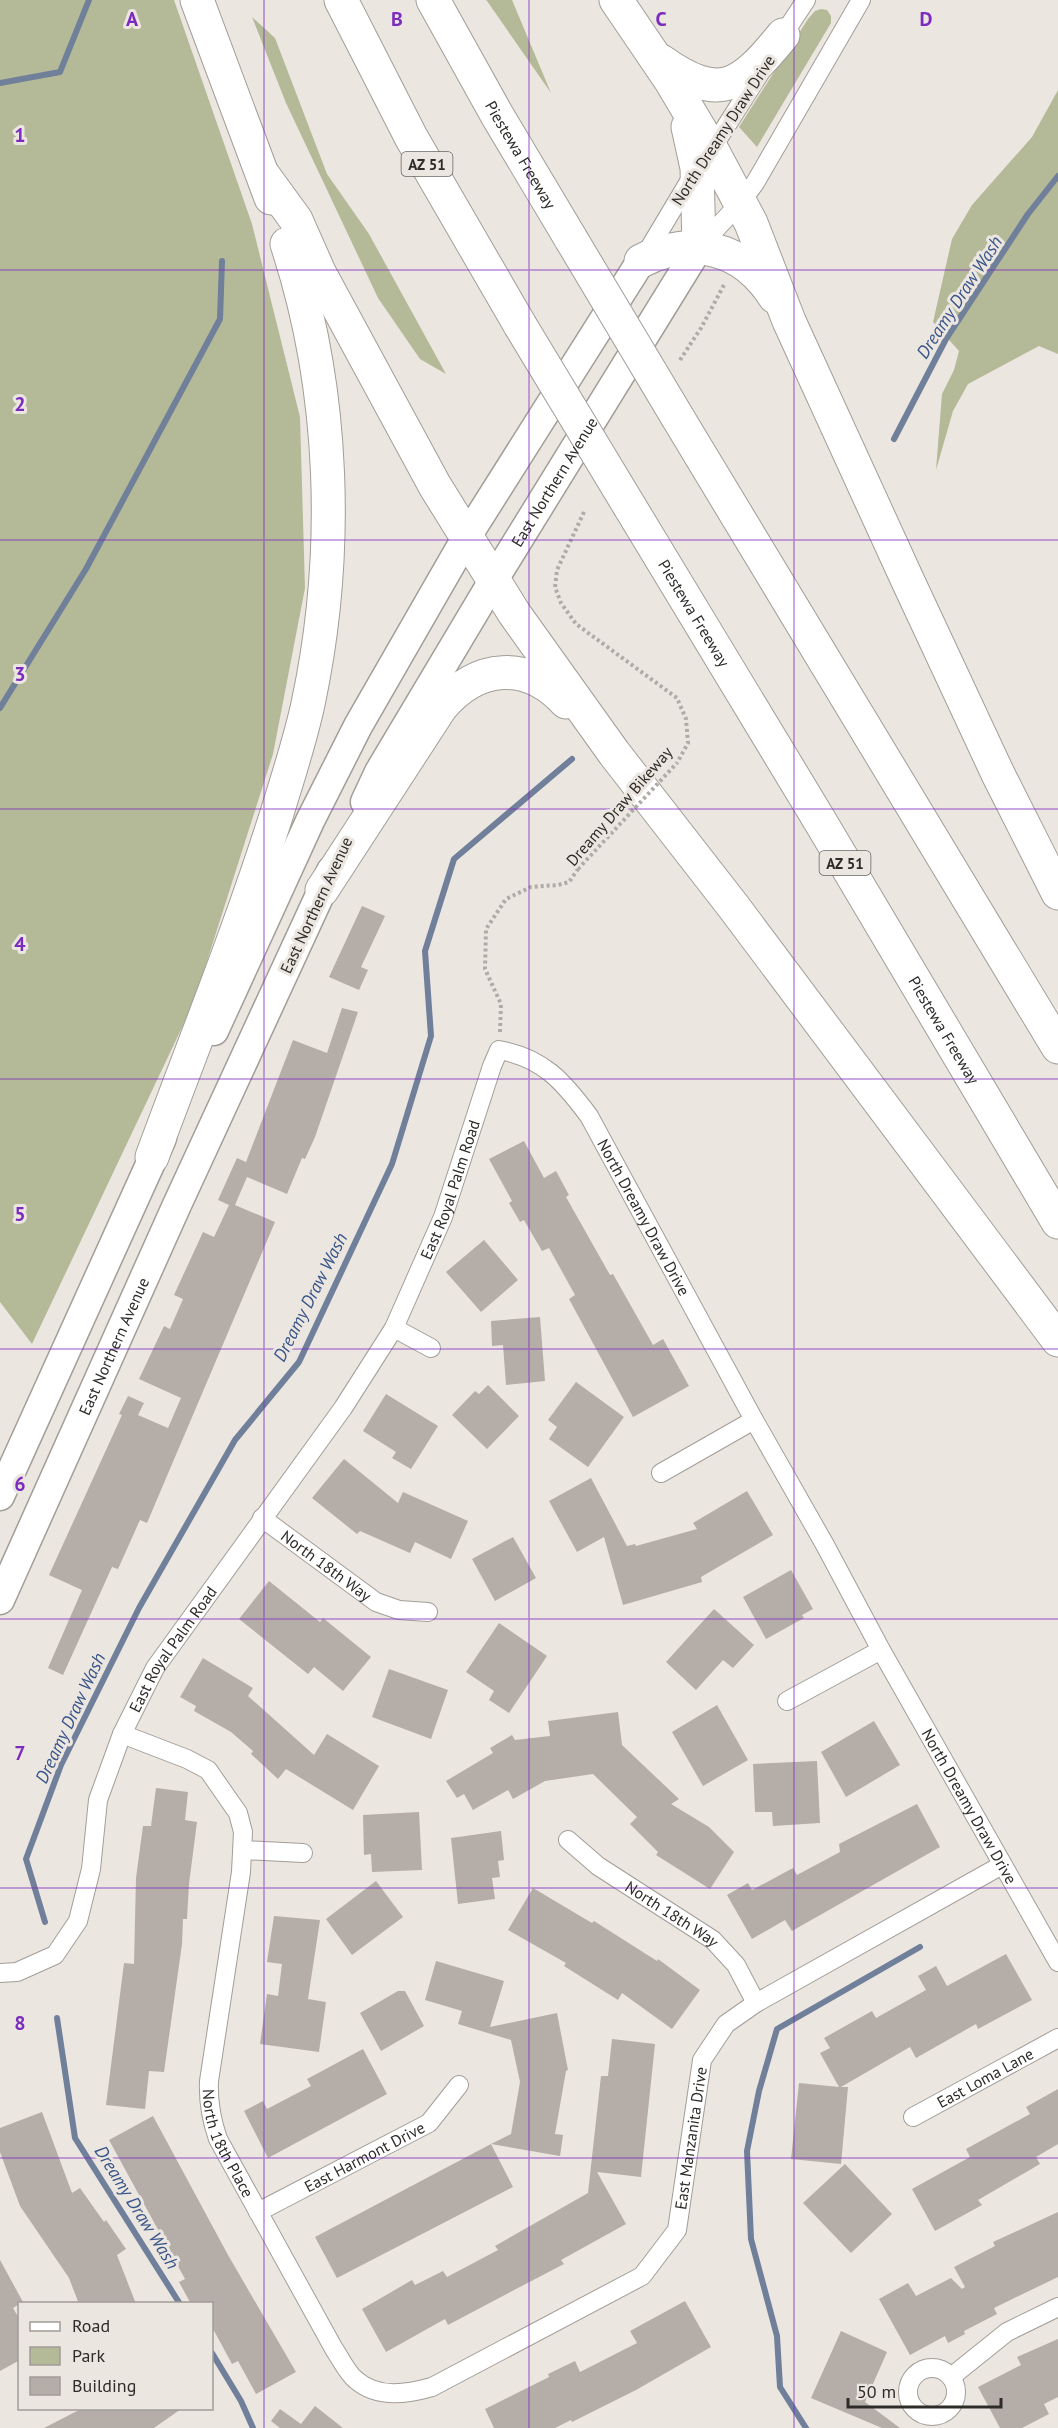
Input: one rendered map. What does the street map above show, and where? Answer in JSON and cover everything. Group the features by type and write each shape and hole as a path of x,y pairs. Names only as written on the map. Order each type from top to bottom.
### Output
{"highway":[{"path":"152,1157 245,912 296,751 308,704 325,587 328,510 316,360 298,279 264,176 197,0"},
{"name":"Piestewa Freeway","path":"341,0 411,137 520,325 826,831 1058,1221"},
{"name":"Piestewa Freeway","path":"433,0 571,239 1058,1047"},
{"path":"616,0 663,69 705,159 741,202 763,249 794,333"},
{"path":"663,69 709,86 731,83 752,71 783,35"},
{"path":"699,247 705,159"},
{"path":"264,176 296,220 319,272 435,486 493,581 614,753 733,906 1058,1340"},
{"path":"641,261 668,249 683,246 699,247 734,259 755,272 776,298 998,774 1058,893"},
{"path":"322,890 441,707 456,691 474,679 488,674 508,672 538,679 561,696 614,753"}],"main road":[{"name":"East Northern Avenue","path":"0,1600 322,890 379,772 493,581 699,247"},
{"path":"0,1496 152,1157 266,921 310,821 358,726 466,538 641,261"}],"street":[{"name":"North Dreamy Draw Drive","path":"641,261 806,0"},
{"path":"699,247 741,202 768,162 861,0"},
{"name":"North Dreamy Draw Drive","path":"500,1050 520,1054 553,1072 589,1116 881,1650 1058,1962"},
{"name":"East Royal Palm Road","path":"0,1973 17,1972 56,1955 78,1921 91,1869 98,1800 122,1734 155,1668 343,1408 394,1328 443,1217 492,1066 500,1050"},
{"path":"394,1328 431,1348"},
{"path":"661,1473 754,1420"},
{"name":"North 18th Way","path":"262,1518 376,1602 399,1610 428,1612"},
{"path":"788,1701 881,1650"},
{"name":"North 18th Place","path":"122,1734 187,1759 208,1770 238,1814 243,1832 243,1850 208,2099 211,2119 218,2139 334,2349 356,2380 381,2393"},
{"name":"North 18th Way","path":"568,1840 598,1866 713,1940 736,1965 756,2003"},
{"path":"243,1850 303,1853"},
{"name":"East Manzanita Drive","path":"381,2393 409,2394 432,2387 642,2276 677,2230 702,2060 726,2024 756,2003 1002,1865"},
{"name":"East Loma Lane","path":"914,2117 1058,2038"},
{"name":"East Harmont Drive","path":"258,2212 429,2123 459,2085"},
{"path":"951,2377 1007,2332 1058,2307"}],"path":[{"path":"680,360 701,328 729,275"},
{"name":"Dreamy Draw Bikeway","path":"500,1050 501,1004 485,969 486,929 506,899 531,887 569,882 578,869 677,763 688,743 686,719 677,698 576,624 561,603 555,587 556,570 584,512"}],"green space":[{"path":"0,0 174,0 252,224 300,417 305,588 273,754 194,1002 32,1344 0,1302"},
{"path":"512,0 551,93 487,1"},
{"path":"827,10 831,16 831,23 757,147 739,127 808,19 815,11"},
{"path":"252,17 275,38 327,174 369,234 446,374 420,359 378,298 286,103"},
{"path":"1058,90 1058,354 1039,346 968,384 953,411 936,470 942,394 954,370 959,351 933,322 952,239 972,205 1032,137"}],"building":[{"path":"362,906 385,916 361,967 368,970 359,990 329,977"},
{"path":"342,1008 358,1012 315,1137 305,1159 302,1158 287,1194 247,1177 235,1205 275,1222 147,1523 140,1520 118,1569 112,1567 63,1675 48,1668 82,1590 49,1575 122,1415 119,1414 128,1396 144,1403 138,1415 168,1428 181,1398 139,1379 164,1326 170,1329 183,1299 174,1295 203,1232 214,1237 229,1205 218,1200 237,1158 246,1162 293,1040 327,1053"},
{"path":"524,1141 544,1178 556,1171 569,1195 566,1197 653,1345 663,1339 689,1386 633,1417 569,1299 575,1295 549,1248 542,1251 524,1220 520,1222 509,1203 512,1201 489,1159"},
{"path":"484,1240 518,1280 481,1312 446,1272"},
{"path":"540,1317 545,1381 506,1385 503,1345 492,1346 491,1321"},
{"path":"576,1382 624,1417 588,1467 549,1439 557,1427 548,1420"},
{"path":"488,1385 519,1416 487,1449 452,1415 475,1391 479,1394"},
{"path":"386,1394 438,1426 411,1469 392,1458 396,1452 363,1431"},
{"path":"344,1459 398,1503 403,1492 468,1521 451,1559 415,1542 410,1553 360,1531 357,1534 312,1498"},
{"path":"591,1478 627,1546 635,1544 636,1546 697,1529 693,1523 747,1491 773,1535 701,1577 702,1582 623,1605 604,1537 577,1552 549,1501"},
{"path":"513,1537 536,1578 495,1601 472,1559"},
{"path":"791,1570 813,1609 802,1615 804,1618 766,1639 743,1597"},
{"path":"269,1581 320,1622 323,1618 371,1657 343,1691 314,1667 308,1674 239,1619"},
{"path":"714,1609 754,1645 733,1668 723,1660 696,1690 666,1662"},
{"path":"499,1623 547,1656 509,1713 489,1700 494,1691 466,1672"},
{"path":"203,1658 253,1688 248,1696 314,1755 327,1734 379,1766 353,1810 286,1769 278,1779 251,1754 253,1751 231,1732 194,1711 196,1706 180,1697"},
{"path":"389,1669 448,1690 431,1739 372,1717"},
{"path":"717,1705 748,1760 703,1786 672,1732"},
{"path":"618,1712 622,1745 679,1799 671,1804 709,1827 734,1852 710,1889 656,1855 658,1852 630,1824 637,1817 593,1774 545,1781 513,1799 508,1790 473,1810 464,1794 457,1798 446,1781 493,1753 490,1748 512,1735 515,1740 550,1736 548,1721"},
{"path":"874,1721 900,1765 846,1797 821,1752"},
{"path":"817,1761 820,1823 773,1826 772,1812 755,1812 753,1764"},
{"path":"156,1788 188,1792 185,1820 197,1822 187,1919 183,1919 182,1944 164,2072 149,2071 145,2109 106,2105 124,1963 134,1964 136,1878 143,1826 151,1826"},
{"path":"917,1804 940,1847 792,1931 785,1920 752,1939 727,1895 748,1883 752,1890 793,1868 797,1875 840,1852 839,1844"},
{"path":"419,1812 422,1870 372,1872 371,1854 364,1855 363,1815"},
{"path":"501,1831 504,1860 498,1861 500,1877 492,1878 495,1899 458,1904 451,1838"},
{"path":"376,1881 403,1917 352,1955 326,1919"},
{"path":"533,1888 592,1923 594,1921 657,1961 658,1959 700,1990 672,2029 622,1993 618,2000 564,1966 566,1963 508,1930"},
{"path":"274,1916 320,1920 308,1999 326,2002 319,2052 260,2044 267,1994 278,1996 282,1964 267,1962"},
{"path":"1006,1954 1032,2000 978,2029 976,2024 916,2058 910,2047 841,2087 848,2087 841,2164 791,2159 799,2083 839,2087 820,2053 830,2048 824,2038 872,2011 876,2018 926,1990 918,1976 936,1966 947,1986"},
{"path":"436,1961 504,1981 490,2027 557,2013 568,2070 555,2134 563,2135 560,2156 491,2144 511,2134 520,2082 511,2040 458,2024 462,2011 425,2000"},
{"path":"398,1991 405,1991 424,2026 381,2051 360,2013"},
{"path":"612,2039 655,2044 641,2177 597,2172 626,2224 561,2260 564,2264 448,2325 445,2319 386,2352 362,2309 412,2280 415,2285 443,2271 447,2277 498,2250 495,2246 588,2193 601,2076 608,2076"},
{"path":"363,2049 387,2094 268,2158 244,2111 263,2101 267,2109 311,2086 307,2079"},
{"path":"1058,2089 1058,2144 1036,2157 1040,2164 978,2200 982,2205 935,2231 912,2189 970,2157 966,2149 1030,2114 1026,2107"},
{"path":"42,2112 72,2193 80,2188 126,2249 117,2255 135,2302 78,2302 69,2278 20,2206 0,2152 0,2128"},
{"path":"153,2116 228,2255 296,2372 256,2394 238,2361 232,2364 213,2329 213,2302 190,2302 179,2282 185,2279 109,2140"},
{"path":"491,2144 513,2187 337,2278 315,2237"},
{"path":"845,2164 892,2214 851,2253 803,2203"},
{"path":"1058,2212 1058,2277 994,2308 997,2314 964,2331 965,2334 948,2343 945,2336 910,2355 879,2299 908,2283 916,2296 951,2278 962,2289 965,2287 954,2267 995,2246 993,2242"},
{"path":"0,2260 23,2302 18,2302 18,2305 13,2308 18,2317 18,2361 0,2371"},
{"path":"685,2301 711,2347 636,2390 572,2422 571,2420 555,2428 494,2428 485,2409 549,2377 548,2374 575,2361 580,2372 637,2343 630,2331"},
{"path":"841,2331 887,2352 865,2402 900,2428 882,2428 811,2398"},
{"path":"1058,2339 1058,2397 1044,2404 1049,2414 1022,2428 1000,2428 978,2387 1021,2365 1017,2357"},
{"path":"315,2406 343,2428 280,2428 271,2421 280,2409 301,2424"},
{"path":"79,2410 180,2410 154,2428 44,2428"}],"waterway":[{"path":"0,83 60,72 89,0"},
{"name":"Dreamy Draw Wash","path":"894,439 946,339 1028,214 1058,176"},
{"path":"0,708 86,569 220,319 222,261"},
{"name":"Dreamy Draw Wash","path":"45,1922 26,1859 61,1765 139,1608 235,1440 299,1362 392,1164 431,1036 425,951 454,859 572,759"},
{"path":"806,2428 780,2387 777,2336 751,2239 747,2151 759,2091 777,2029 920,1947"},
{"name":"Dreamy Draw Wash","path":"57,2018 75,2138 179,2302"},
{"name":"Dreamy Draw Wash","path":"213,2355 241,2401 253,2428"}]}
